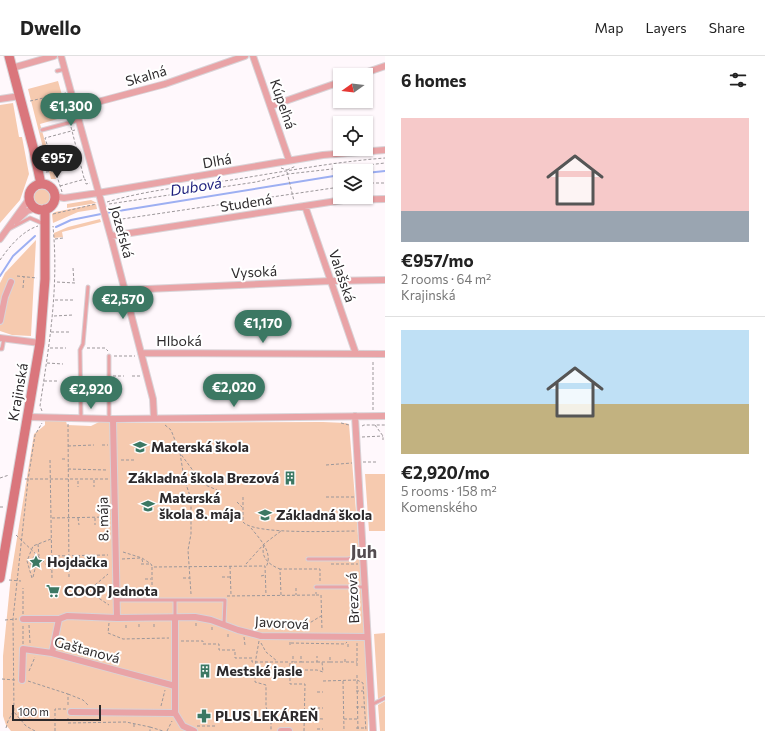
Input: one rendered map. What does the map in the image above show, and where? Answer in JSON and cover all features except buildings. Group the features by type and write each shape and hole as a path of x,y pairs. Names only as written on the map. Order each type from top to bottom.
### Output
{"main road":[{"path":"9,56 41,184"},
{"path":"41,184 50,187 58,194 52,204 40,209 29,199 33,188 41,184"},
{"name":"Krajinská","path":"2,575 2,556 40,343 45,279 45,225 40,209"}],"street":[{"path":"12,68 54,56"},
{"name":"Jozefská","path":"61,56 98,193 108,221 110,236 152,399 154,418"},
{"name":"Skalná","path":"75,108 165,84 245,56"},
{"name":"Kúpeľná","path":"253,56 289,160"},
{"path":"373,70 385,66"},
{"path":"271,106 333,84"},
{"path":"0,100 20,96"},
{"name":"Dlhá","path":"58,194 64,198 289,160 323,155 385,150"},
{"path":"0,239 29,199"},
{"name":"Studená","path":"110,236 343,200 385,199"},
{"name":"Valašská","path":"305,206 356,354"},
{"path":"6,230 27,211 40,209"},
{"name":"Vysoká","path":"124,290 385,280"},
{"path":"0,321 5,297 11,282"},
{"path":"2,338 40,343"},
{"name":"Hlboká","path":"140,355 385,354"},
{"name":"Brezová","path":"355,416 360,556 364,587 372,731"},
{"path":"28,417 111,419 385,416"},
{"name":"8. mája","path":"111,419 116,621"},
{"name":"Javorová","path":"23,622 59,619 67,616 116,621 195,617 224,624 249,634 288,639 367,637"},
{"path":"175,618 175,712 183,726 194,728"},
{"path":"52,653 59,619"},
{"path":"23,649 26,680"},
{"name":"Gaštanová","path":"23,649 52,653 175,686"},
{"path":"69,711 175,712"},
{"path":"281,731 289,731"}],"lane":[{"path":"57,71 64,69"},
{"path":"42,130 79,120"},
{"path":"6,230 30,218 45,225"},
{"path":"81,418 81,348 88,287"},
{"path":"0,349 2,349 2,338"},
{"path":"109,356 111,419"},
{"path":"308,559 348,559 360,556"},
{"path":"318,587 364,587"},
{"path":"116,600 224,600 224,624"},
{"path":"175,600 175,618"},
{"path":"371,705 385,698"}],"path":[{"path":"30,101 71,92"},
{"path":"63,94 86,184 92,183"},
{"path":"58,194 60,182 45,138 81,128"},
{"path":"52,216 55,212 102,204 149,192 287,170 385,158"},
{"path":"102,204 256,182 288,174 385,163"},
{"path":"287,170 297,166"},
{"path":"287,170 291,193 296,204"},
{"path":"44,172 56,171"},
{"path":"60,186 85,179"},
{"path":"373,184 385,183"},
{"path":"108,221 333,188"},
{"path":"0,260 18,239 30,229 45,225 54,239 56,282 54,316 40,406 42,412"},
{"path":"54,239 63,238"},
{"path":"56,282 74,283 73,268"},
{"path":"17,276 37,278"},
{"path":"23,288 24,277"},
{"path":"55,300 75,300"},
{"path":"54,316 73,316"},
{"path":"51,332 69,332"},
{"path":"49,348 66,348"},
{"path":"81,348 105,348 109,356 140,355"},
{"path":"373,358 373,410"},
{"path":"47,363 62,364"},
{"path":"69,381 124,376"},
{"path":"132,376 143,376"},
{"path":"44,380 59,381"},
{"path":"338,422 349,424 351,431"},
{"path":"171,423 163,423 171,430 180,453 184,478 191,499 191,534 188,550 191,596"},
{"path":"6,728 14,712 14,619 28,480 35,435 42,424"},
{"path":"68,424 70,578"},
{"path":"375,425 383,436 383,440"},
{"path":"361,437 383,436"},
{"path":"68,446 94,445"},
{"path":"102,445 107,445"},
{"path":"180,453 204,484 217,490"},
{"path":"326,465 353,463 353,457"},
{"path":"62,459 68,459"},
{"path":"50,460 52,578"},
{"path":"118,460 134,460"},
{"path":"362,462 376,462"},
{"path":"68,469 108,470"},
{"path":"0,478 9,475"},
{"path":"25,479 50,481 108,480"},
{"path":"78,480 78,488"},
{"path":"94,480 94,487"},
{"path":"243,497 243,522 251,527 264,544 269,562 266,568 266,595"},
{"path":"326,497 355,497"},
{"path":"236,502 243,507"},
{"path":"94,517 95,525"},
{"path":"51,518 108,517"},
{"path":"78,518 79,525"},
{"path":"251,527 282,531 357,531"},
{"path":"245,566 264,544 282,531"},
{"path":"16,535 52,571"},
{"path":"41,560 41,565 35,568 32,578 27,561 33,546 52,539"},
{"path":"38,544 39,557"},
{"path":"264,544 262,551 264,556 269,562 280,570 320,569"},
{"path":"119,551 142,558 151,564 152,596"},
{"path":"29,555 39,557"},
{"path":"79,555 79,562"},
{"path":"95,555 95,562"},
{"path":"52,556 108,555"},
{"path":"328,564 359,564 360,556"},
{"path":"33,557 31,564 35,568"},
{"path":"119,559 142,558"},
{"path":"142,558 142,564 151,564"},
{"path":"316,595 320,564"},
{"path":"230,566 231,596"},
{"path":"152,567 265,566 266,568"},
{"path":"280,570 281,595"},
{"path":"108,574 93,586 108,586"},
{"path":"2,575 17,581 21,581"},
{"path":"261,576 266,575"},
{"path":"222,577 231,577"},
{"path":"183,578 191,578"},
{"path":"144,579 152,579"},
{"path":"120,586 122,592 130,596"},
{"path":"23,649 24,588"},
{"path":"296,588 296,595"},
{"path":"91,593 109,605"},
{"path":"224,596 321,595 322,637"},
{"path":"290,648 288,639 322,616"},
{"path":"5,620 14,619"},
{"path":"116,621 109,623 108,633 116,637 123,639 170,638"},
{"path":"191,622 196,623"},
{"path":"154,623 154,628"},
{"path":"29,624 30,648"},
{"path":"244,636 244,645"},
{"path":"271,731 271,719 266,707 266,685 255,682 255,662 260,640 266,652 278,662"},
{"path":"180,641 203,641 203,644 219,644 219,650 235,650 235,658 252,658 252,662 357,662"},
{"path":"348,641 348,647"},
{"path":"357,641 357,667"},
{"path":"28,673 36,654"},
{"path":"293,656 293,662"},
{"path":"300,662 301,656"},
{"path":"317,656 317,662"},
{"path":"330,656 330,662"},
{"path":"345,656 345,662"},
{"path":"290,662 290,684 305,684 304,731"},
{"path":"290,670 317,670 323,672 322,662"},
{"path":"357,675 358,731"},
{"path":"2,679 14,680"},
{"path":"323,681 357,680 363,683 366,731"},
{"path":"343,681 344,731"},
{"path":"160,709 166,688"},
{"path":"357,691 363,691"},
{"path":"317,692 323,692"},
{"path":"68,694 83,700 92,708"},
{"path":"357,707 364,707"},
{"path":"317,708 322,708"},
{"path":"55,731 55,709 69,711"},
{"path":"14,712 26,726 35,731"},
{"path":"167,731 175,712"},
{"path":"304,718 323,719"},
{"path":"344,719 358,719"},
{"path":"134,723 134,729"},
{"path":"194,728 214,726"},
{"path":"150,727 163,731"},
{"path":"357,728 365,728"},
{"path":"317,729 322,729"}],"shaded area":[{"path":"58,81 68,116 40,124 56,179 51,179 28,89"},
{"path":"13,103 19,137 22,137 29,174 20,200 0,223 0,105"},
{"path":"42,188 48,191 51,197 48,203 42,206 36,203 33,197 36,191"},
{"path":"91,200 97,203 67,208 67,204"},
{"path":"96,204 97,209 78,212 53,223 52,214 55,212"},
{"path":"100,219 101,222 62,232 63,237 54,238 54,233 68,227"},
{"path":"36,240 31,336 12,335 0,331 0,283 5,273"},
{"path":"45,421 66,421 67,425 91,426 101,421 128,423 323,422 349,424 366,635 368,731 11,731 6,725 3,716 3,656 11,575 34,434 45,425"},
{"path":"365,474 385,474 385,531 369,531"},
{"path":"385,633 385,695 378,699 374,634"},
{"path":"385,701 385,731 380,731 378,705"}],"waterway":[{"name":"Dubová","path":"373,172 385,171"},
{"name":"Dubová","path":"56,227 71,220 106,213 333,176"},
{"name":"Dubová","path":"0,276 13,256 35,236"}],"place":[{"name":"Materská škola","path":"140,447"},
{"name":"Základná škola Brezová","path":"290,478"},
{"name":"Materská škola 8. mája","path":"148,506"},
{"name":"Základná škola","path":"265,515"},
{"name":"Hojdačka","path":"36,562"},
{"name":"COOP Jednota","path":"53,591"},
{"name":"Mestské jasle","path":"205,671"},
{"name":"PLUS LEKÁREŇ","path":"204,716"}],"district":[{"name":"Juh","path":"364,552"}]}
